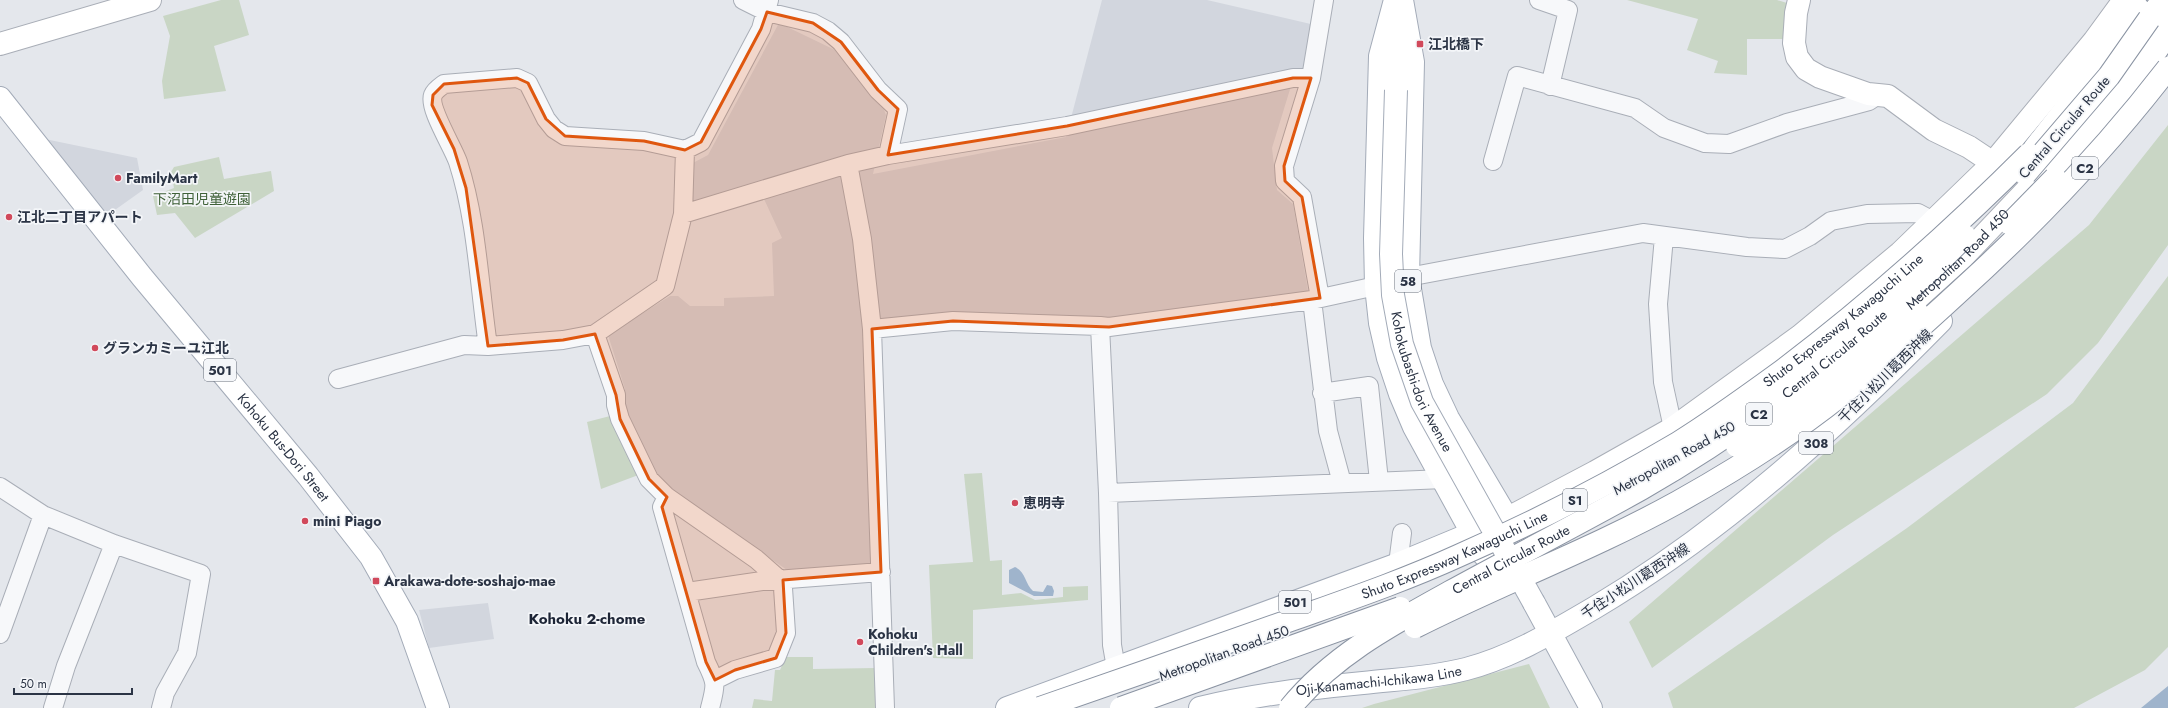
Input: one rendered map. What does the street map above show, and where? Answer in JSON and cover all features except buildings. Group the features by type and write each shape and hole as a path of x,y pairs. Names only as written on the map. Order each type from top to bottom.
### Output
{"main road":[{"path":"0,44 150,0"},
{"name":"58","path":"1395,0 1380,56 1375,238 1376,286 1380,324 1388,358 1400,394 1414,427 1484,554"},
{"name":"Kohokubashi-dori Avenue","path":"1399,0 1391,254 1393,295 1402,344 1422,402 1591,708"},
{"name":"58","path":"1402,0 1413,62 1408,277 1420,348 1432,384 1448,418 1520,538"},
{"path":"1799,0 1796,13 1794,43 1797,57 1806,69 1820,77 1868,94 1888,96 1934,130 1970,147 1992,164 2022,196"},
{"name":"Metropolitan Road 450","path":"1508,518 1595,472 1673,428 1800,336 1900,253 1992,164 2094,41 2124,0"},
{"name":"Central Circular Route","path":"1290,708 1326,670 1386,628 1689,460 1760,414 1823,366 1879,318 1938,264 2026,172 2109,76 2162,0"},
{"name":"Metropolitan Road 450","path":"1126,702 1430,578 1520,538 1646,475 1815,379 1903,312 1964,256 2075,139 2126,76 2153,12"},
{"name":"Central Circular Route","path":"2029,154 2082,98 2153,12"},
{"path":"1716,458 1829,380 1870,349 1937,295 1984,252 2055,178 2115,109 2168,34"},
{"name":"Central Circular Route","path":"1300,708 1344,668 1392,638 1621,532 1677,502 1762,452 1862,378 1994,261 2066,189 2130,118 2168,68"},
{"name":"Kohoku Bus-Dori Street","path":"0,98 142,277 308,476 371,557 407,621 438,708"},
{"name":"Shuto Expressway Kawaguchi Line","path":"1040,708 1368,592 1456,557 1543,517 1613,480 1680,442 1746,398 1868,304 1926,253 2029,154"},
{"name":"千住小松川葛西沖線","path":"1550,634 1624,590 1694,544 1775,479 1815,444 1897,366 1955,307 1990,267 2023,220 2022,196"},
{"name":"Shuto Expressway Kawaguchi Line","path":"1126,702 1355,625 1463,584 1536,553 1614,515 1716,458 1764,429 1850,373 1914,326 1994,261"},
{"name":"501","path":"1008,708 1398,564 1474,534 1508,518"},
{"name":"Oji-Kanamachi-Ichikawa Line","path":"1200,708 1228,702 1306,690 1435,677 1500,658 1550,634"},
{"path":"1071,708 1126,702 1116,668"}],"street":[{"path":"743,0 768,6 813,23 828,31 841,42 878,90 898,110 888,155"},
{"path":"1324,0 1311,78 1284,166 1285,181 1302,197 1316,299 1322,393 1328,431 1342,483"},
{"path":"1539,0 1568,10 1550,86"},
{"path":"488,346 466,188 454,149 432,105 433,95 438,87 444,84 517,78 528,83 546,119 554,129 565,136 644,141 685,150 701,142 761,29 768,6"},
{"path":"1493,161 1518,76 1550,86 1635,108 1664,128 1705,143 1729,144 1787,123 1869,101 1878,95"},
{"path":"683,214 848,164 888,155 1065,127 1293,78 1311,78"},
{"path":"338,379 464,345 488,346 563,340 596,334 665,286 683,214 685,150"},
{"path":"848,164 862,239 872,329 885,708"},
{"path":"1408,277 1643,233 1747,247 1785,249 1810,236 1831,221 1867,214 1918,213 1933,221"},
{"path":"1664,237 1658,304 1663,382 1673,428"},
{"path":"872,329 953,321 1100,326 1124,325 1316,299 1376,286"},
{"path":"1100,326 1108,493 1112,645 1116,668"},
{"path":"596,334 616,395 616,405 620,419 649,479 667,497 756,559 780,580 783,588 786,633 776,658 735,670 715,680"},
{"path":"1322,393 1369,386 1379,482"},
{"path":"1414,427 1448,418"},
{"path":"1108,493 1444,479"},
{"path":"0,487 43,515 114,544 201,574 187,653 165,693 161,708"},
{"path":"667,497 662,507 706,662 715,680 715,690 710,708"},
{"path":"0,634 43,515"},
{"path":"1398,564 1402,533"},
{"path":"53,708 66,666 114,544"},
{"path":"687,592 780,580 881,572"}],"highlighted area":[{"path":"767,12 813,23 841,42 878,90 898,109 888,155 1067,126 1293,78 1311,78 1284,166 1285,181 1302,197 1320,298 1109,327 953,321 872,329 881,572 783,580 786,633 776,658 735,670 715,680 706,662 662,507 667,497 649,479 620,419 616,395 595,334 563,340 488,346 466,188 454,149 432,105 433,95 444,84 517,78 528,83 546,119 565,136 644,141 685,150 701,142 761,29"}],"shaded area":[{"path":"1102,0 1207,0 1315,25 1306,70 1295,73 1272,148 1277,190 1293,204 1308,291 1304,296 1108,320 866,324 873,559 870,566 787,570 669,488 651,466 624,409 625,389 608,335 670,296 678,296 690,306 724,306 724,298 774,296 772,243 782,238 764,199 760,185 695,202 691,200 691,164 708,155 779,23 835,50 861,83 882,104 886,115 873,174 1066,137"},
{"path":"40,138 137,158 143,190 105,217"},
{"path":"488,603 494,639 429,648 419,610"}],"green space":[{"path":"221,0 239,0 249,35 214,46 226,91 164,99 162,81 170,36 163,16"},
{"path":"1627,0 1777,0 1787,3 1784,39 1747,39 1747,75 1714,73 1718,61 1687,50 1698,19"},
{"path":"2168,125 2168,245 2098,343 2047,394 1833,535 1652,668 1629,622 2089,225"},
{"name":"下沼田児童遊園","path":"219,157 224,179 271,171 274,191 195,238 175,213 157,215 153,196 174,188 171,172 174,167"},
{"path":"2168,276 2168,647 2145,670 2074,708 1673,708 1668,693 1907,528 2073,403"},
{"path":"610,416 641,474 601,489 587,422"},
{"path":"982,473 990,561 1002,560 1002,595 1021,593 1035,600 1063,597 1063,587 1088,586 1088,600 973,610 973,659 933,658 929,565 973,562 964,474"},
{"path":"786,657 813,657 813,669 876,668 876,708 752,708 754,699 772,701 775,670 780,670"},
{"path":"1529,664 1550,708 1362,708 1374,704"}],"water":[{"path":"1015,567 1019,569 1033,591 1043,592 1047,585 1052,586 1054,591 1053,596 1034,596 1009,583 1009,570"},
{"path":"2168,686 2168,708 2141,708"}],"place":[{"name":"江北橋下","path":"1420,44"},
{"name":"FamilyMart","path":"118,178"},
{"name":"江北二丁目アパート","path":"9,217"},
{"name":"グランカミーユ江北","path":"95,348"},
{"name":"恵明寺","path":"1015,503"},
{"name":"mini Piago","path":"305,521"},
{"name":"Arakawa-dote-soshajo-mae","path":"376,581"},
{"name":"Kohoku Children's Hall","path":"860,642"}],"district":[{"name":"Kohoku 2-chome","path":"587,619"}]}
